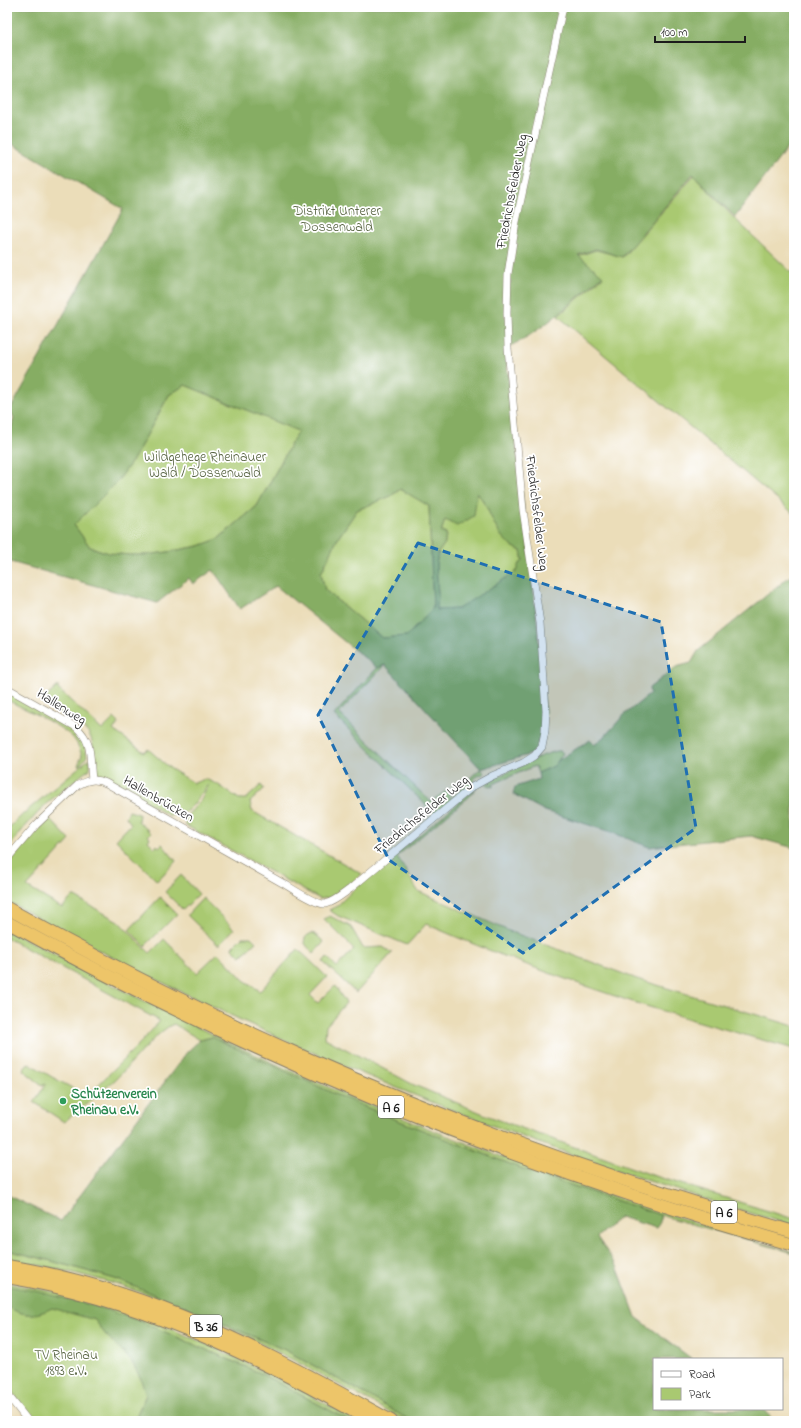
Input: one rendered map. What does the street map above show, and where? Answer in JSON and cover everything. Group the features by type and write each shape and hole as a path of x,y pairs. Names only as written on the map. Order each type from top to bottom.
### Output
{"highway":[{"name":"A 6","path":"7,908 98,957 182,999 306,1058 406,1100 507,1139 583,1166 712,1209 794,1232"},
{"name":"A 6","path":"7,922 188,1016 309,1072 398,1110 602,1186 701,1218 794,1245"},
{"name":"B 36","path":"7,1266 43,1272 91,1284 183,1316 227,1335 290,1366 391,1421"},
{"name":"B 36","path":"7,1276 98,1297 172,1322 244,1354 370,1421"}],"street":[{"name":"Friedrichsfelder Weg","path":"315,901 325,904 350,889 466,791 534,756 542,747 544,741 546,711 540,623 523,510 506,313 508,274 516,222 563,7"},
{"name":"Hallenweg","path":"7,688 76,727 83,733 90,746 92,780"},
{"name":"Hallenbrücken","path":"92,780 106,782 315,901"},
{"path":"7,858 36,825 68,793 78,785 92,780"},
{"path":"7,1394 28,1421"}],"highlighted area":[{"path":"418,543 661,622 696,828 523,953 389,860 318,715"}],"green space":[{"name":"Distrikt Unterer Dossenwald","path":"7,7 794,7 794,139 735,217 693,174 622,257 596,249 578,255 603,276 544,326 505,348 537,622 545,712 536,748 531,754 481,769 385,665 377,668 276,586 240,609 213,570 193,584 189,578 157,603 7,561 7,433 11,429 14,418 10,410 123,209 7,141","holes":["185,385 298,431 257,506 218,539 199,546 146,555 109,553 90,547 74,525 117,482 133,460 169,395","400,489 429,506 433,608 407,636 382,638 325,590 321,573 338,538 357,510 391,496","477,493 485,504 501,535 508,543 521,551 523,561 518,565 518,570 458,609 437,610 438,594 436,565 438,553 445,543 446,533 441,532 445,520 457,526 474,516"]},
{"path":"694,175 733,217 794,275 794,514 558,316 603,277 578,256 596,250 623,257"},
{"name":"Wildgehege Rheinauer Wald / Dossenwald","path":"185,385 298,431 257,506 218,539 199,546 146,555 109,553 90,547 74,525 117,482 133,460 169,395"},
{"path":"401,489 429,506 433,608 407,636 382,638 325,590 321,573 338,538 357,510 391,496"},
{"path":"477,493 485,504 501,535 508,543 521,551 523,561 519,570 458,609 437,610 438,594 436,565 438,553 445,543 446,533 441,532 445,520 476,498"},
{"path":"794,573 794,848 751,836 649,847 611,832 545,811 513,794 515,787 539,779 538,773 554,766 560,759 590,740 595,745 624,715 650,694 649,688 676,667 691,663 698,651"},
{"path":"385,665 339,713 431,802 446,791 449,792 450,799 469,783 471,777 480,769 485,773 482,775 480,774 474,779 473,783 436,815 334,715 377,668"},
{"path":"58,686 58,689 102,730 114,718 119,723 113,730 144,752 148,749 171,769 194,783 205,779 217,784 239,799 246,799 261,785 264,789 250,802 252,811 362,874 343,891 332,897 320,899 185,825 185,818 201,800 209,784 187,811 176,815 168,815 98,774 95,770 93,761 93,747 88,733 61,713 41,702"},
{"path":"7,690 75,729 84,740 87,756 79,766 78,765 82,756 74,739 52,723 7,700"},
{"path":"561,751 563,753 554,766 538,773 535,766 493,784 493,787 486,785 493,779 541,756"},
{"path":"90,758 90,769 47,803 24,828 7,850 7,830 23,814"},
{"path":"476,788 470,796 397,856 418,891 509,931 637,979 794,1026 794,1049 609,994 504,956 426,924 407,945 338,916 329,910 337,906 353,890"},
{"path":"129,811 139,814 138,821 151,833 148,836 150,838 148,841 155,848 157,845 159,847 162,844 176,861 157,881 116,840 131,824 126,817"},
{"path":"49,818 70,840 27,887 62,908 73,896 118,921 150,953 164,939 197,973 218,953 244,980 260,991 298,949 327,977 310,995 318,1003 335,986 346,1003 326,1026 325,1038 414,1085 491,1117 652,1175 794,1219 794,1226 691,1195 590,1161 490,1125 391,1086 293,1044 197,999 101,952 7,901 7,867"},
{"path":"181,875 199,894 183,910 165,892"},
{"path":"160,897 177,914 145,946 129,930"},
{"path":"203,898 234,929 220,944 217,944 188,916 188,914"},
{"path":"330,916 351,927 363,948 383,947 392,953 356,993 323,962 327,957 337,967 354,949 324,919"},
{"path":"7,929 103,980 199,1028 297,1074 397,1116 544,1172 643,1206 794,1253 660,1215 523,1169 337,1095 212,1037 200,1040 174,1024 152,1040 116,1079 64,1122 34,1102 46,1084 42,1085 23,1070 29,1063 87,1096 160,1021 7,938"},
{"path":"312,933 324,942 314,953 306,945 304,940"},
{"path":"242,937 251,937 256,942 241,956 232,948"},
{"path":"212,1037 337,1095 392,1118 523,1169 660,1215 660,1221 656,1228 620,1217 597,1237 617,1266 636,1317 691,1358 653,1358 653,1410 765,1410 774,1421 411,1421 285,1350 201,1313 115,1279 7,1250 7,1195 61,1221 187,1052 200,1040"},
{"path":"7,1250 115,1279 201,1313 285,1350 411,1421 405,1421 301,1364 230,1329 193,1313 157,1298 119,1285 63,1270 7,1259"},
{"name":"TV Rheinau 1893 e.V.","path":"7,1283 85,1300 164,1326 230,1355 357,1421 350,1421 260,1373 140,1321 154,1377 134,1421 34,1421 7,1385"},
{"path":"7,1286 36,1291 95,1306 140,1321 260,1373 350,1421 134,1421 146,1395 140,1377 131,1361 105,1334 95,1320 52,1308 40,1313 24,1314 7,1307"}],"place":[{"name":"Schützenverein Rheinau e.V.","path":"63,1101"}]}
